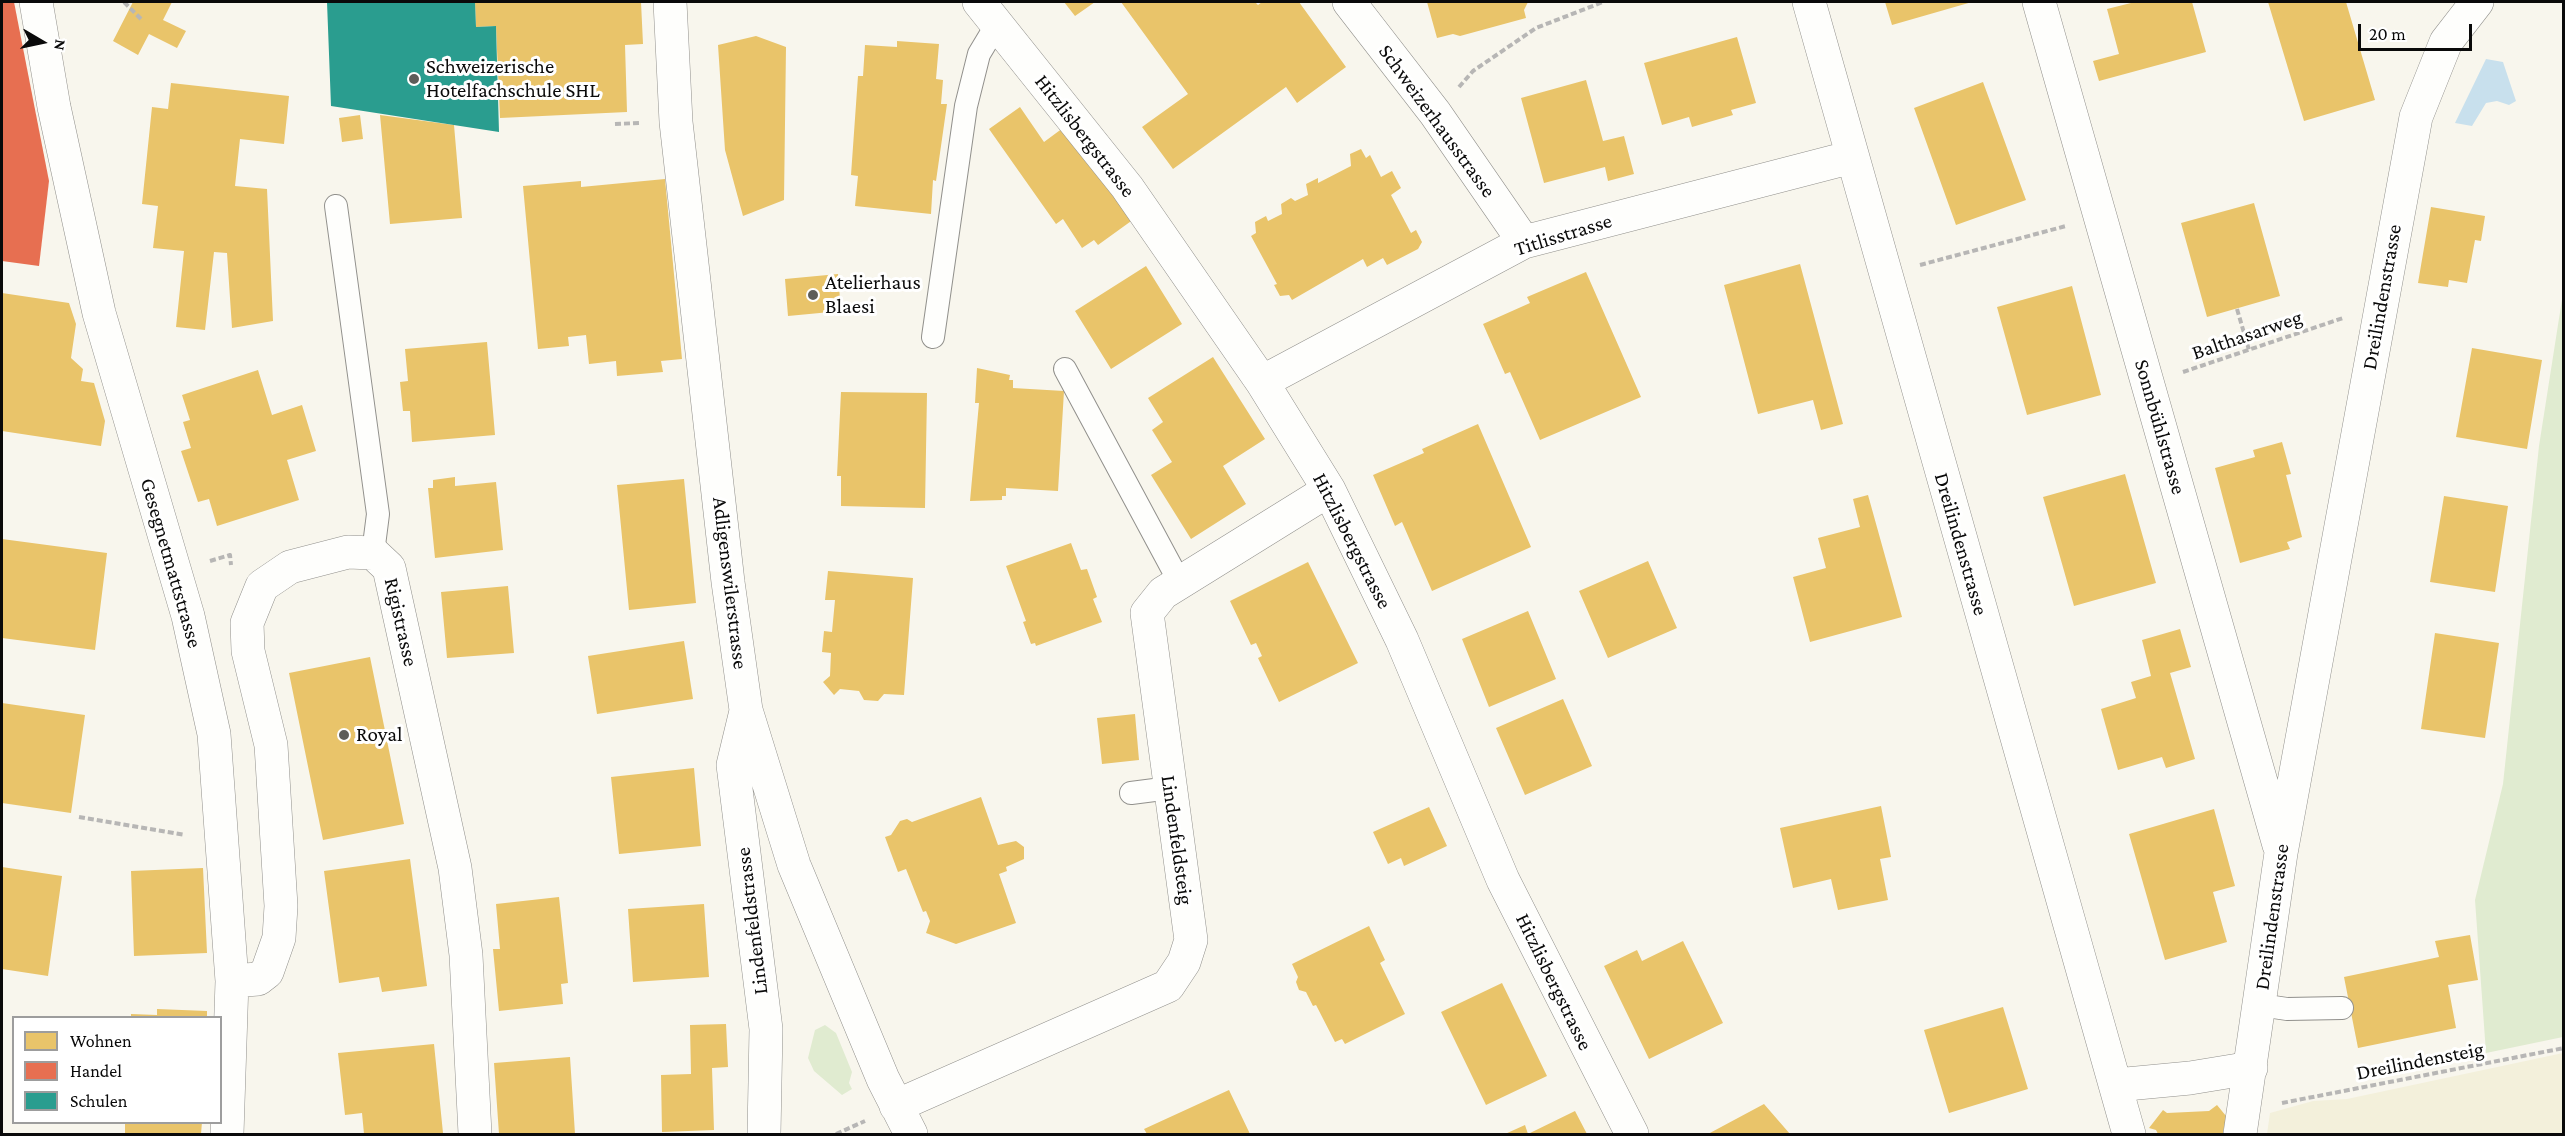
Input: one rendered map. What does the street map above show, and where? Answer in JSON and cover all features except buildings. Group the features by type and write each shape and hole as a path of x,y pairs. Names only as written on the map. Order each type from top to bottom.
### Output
{"street":[{"name":"Gesegnetmattstrasse","path":"36,2 54,107 99,314 190,626 214,734 232,981 227,1134"},
{"name":"Adligenswilerstrasse","path":"670,2 676,122 728,582 746,710 794,865 893,1120"},
{"name":"Schweizerhausstrasse","path":"1349,2 1435,114 1524,242"},
{"name":"Dreilindenstrasse","path":"1809,2 2129,1134"},
{"name":"Sonnbühlstrasse","path":"2039,2 2281,853"},
{"name":"Dreilindenstrasse","path":"2240,1134 2281,853 2416,117 2446,42 2477,2"},
{"name":"Hitzlisbergstrasse","path":"988,13 1127,187 1262,382 1329,490 1402,640 1503,880 1632,1134"},
{"name":"Titlisstrasse","path":"1262,382 1524,242 1852,157"},
{"name":"Lindenfeldsteig","path":"893,1120 1168,986 1184,962 1191,940 1147,612 1163,593 1329,490"},
{"name":"Rigistrasse","path":"232,981 258,979 267,972 279,938 281,906 273,766 248,651 247,623 262,586 290,567 348,552 373,553 389,568 455,868 466,955 475,1134"},
{"name":"Lindenfeldstrasse","path":"746,710 734,765 765,1029 764,1134"},
{"path":"2116,1084 2190,1078 2251,1068"}],"lane":[{"path":"933,337 966,105 988,13"},
{"path":"336,206 378,514 373,553"},
{"path":"1065,369 1180,583"},
{"path":"1131,793 1170,788"},
{"path":"2260,1005 2287,1009 2342,1008"}],"path":[{"path":"124,2 143,21"},
{"path":"1435,114 1473,71 1536,28 1603,2"},
{"path":"1916,266 2078,223"},
{"path":"2237,309 2248,350"},
{"name":"Balthasarweg","path":"2148,384 2345,317"},
{"path":"79,817 221,841"},
{"name":"Dreilindensteig","path":"2283,1103 2564,1048"},
{"path":"836,1134 893,1120"}],"shaded area":[{"path":"2563,1053 2563,1134 2267,1134 2270,1113 2313,1101 2347,1099"}],"green space":[{"path":"2563,293 2563,1037 2486,1053 2475,900 2503,784 2539,446"},
{"path":"825,1025 836,1033 852,1072 849,1083 852,1089 842,1095 814,1071 808,1058 815,1030"}],"water":[{"path":"2486,59 2503,62 2516,101 2509,105 2497,101 2486,103 2472,126 2455,123"}],"place":[{"name":"Schweizerische Hotelfachschule SHL","path":"414,79"},
{"name":"Atelierhaus Blaesi","path":"813,295"},
{"name":"Royal","path":"344,735"}]}
